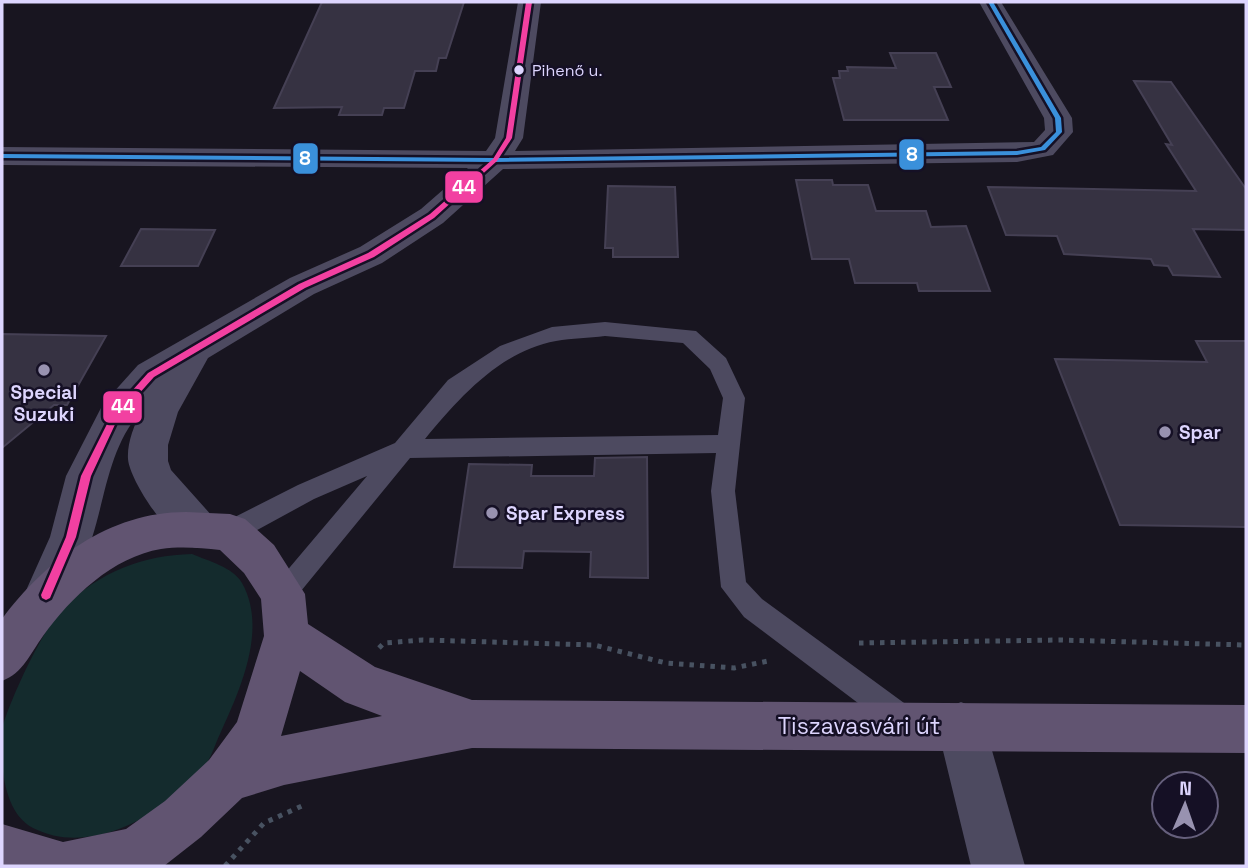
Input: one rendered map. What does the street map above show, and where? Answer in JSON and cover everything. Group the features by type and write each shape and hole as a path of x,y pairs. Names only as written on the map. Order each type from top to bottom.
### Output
{"main road":[{"path":"19,628 104,552 159,531 214,531 259,559 285,615 362,686 472,724"},
{"path":"71,866 134,860 228,778 257,735 285,615"},
{"path":"228,778 284,760 472,724"},
{"name":"Tiszavasvári út","path":"472,724 1246,729"}],"street":[{"path":"19,628 71,537 86,476 116,414 151,375 302,286 371,255 432,216 495,160 509,138 529,2"},
{"path":"2,156 495,160 1017,153 1042,149 1059,132 1058,118 990,2"},
{"path":"196,348 156,415 148,445 151,473 214,531"},
{"path":"961,726 998,866"}],"lane":[{"path":"285,615 404,449 456,386 507,351 552,334 605,329 689,336 718,364 734,398 723,491 734,587 753,608 811,653 835,666 911,726"},
{"path":"214,531 404,449 728,444"}],"path":[{"path":"362,686 371,657 384,643 423,640 594,645 666,663 734,668 860,643 1059,640 1246,645"},
{"path":"225,866 264,822 307,804"}],"green space":[{"path":"192,554 220,565 238,577 249,601 252,620 252,639 243,679 209,760 170,800 126,826 79,838 56,836 33,828 15,810 9,798 3,770 2,729 37,647 64,607 107,575 139,562"}],"building":[{"path":"322,2 464,2 446,58 439,58 436,71 415,71 404,108 384,108 382,115 339,115 342,107 274,108"},
{"path":"890,53 936,53 951,87 934,87 948,120 844,120 833,78 840,78 839,71 848,71 847,67 896,68"},
{"path":"1134,81 1171,82 1246,189 1246,230 1193,229 1220,277 1173,275 1168,266 1154,265 1151,259 1064,254 1057,236 1006,235 988,187 1196,191 1166,144 1172,145"},
{"path":"796,180 832,180 833,185 868,185 876,211 926,211 931,227 966,226 990,291 919,291 917,283 855,283 849,259 812,259"},
{"path":"608,186 675,187 678,257 613,257 613,248 605,248"},
{"path":"141,229 215,230 198,266 121,266"},
{"name":"Special Suzuki","path":"2,334 106,336 67,405 54,405 2,448"},
{"name":"Spar","path":"1196,341 1246,341 1246,527 1120,525 1055,359 1207,362"},
{"path":"647,457 648,578 590,577 591,552 524,551 522,568 454,567 469,464 532,465 531,476 594,476 595,458"}],"transit line":[{"name":"44","path":"46,595 71,537 86,476 116,414 151,375 302,286 371,255 432,216 495,160 509,138 529,2"},
{"name":"8","path":"2,156 495,160 1017,153 1043,149 1059,132 1058,118 990,2"}],"place":[{"name":"Pihenő u.","path":"519,70"},
{"name":"Special Suzuki","path":"44,370"},
{"name":"Spar","path":"1165,432"},
{"name":"Spar Express","path":"492,513"}]}
